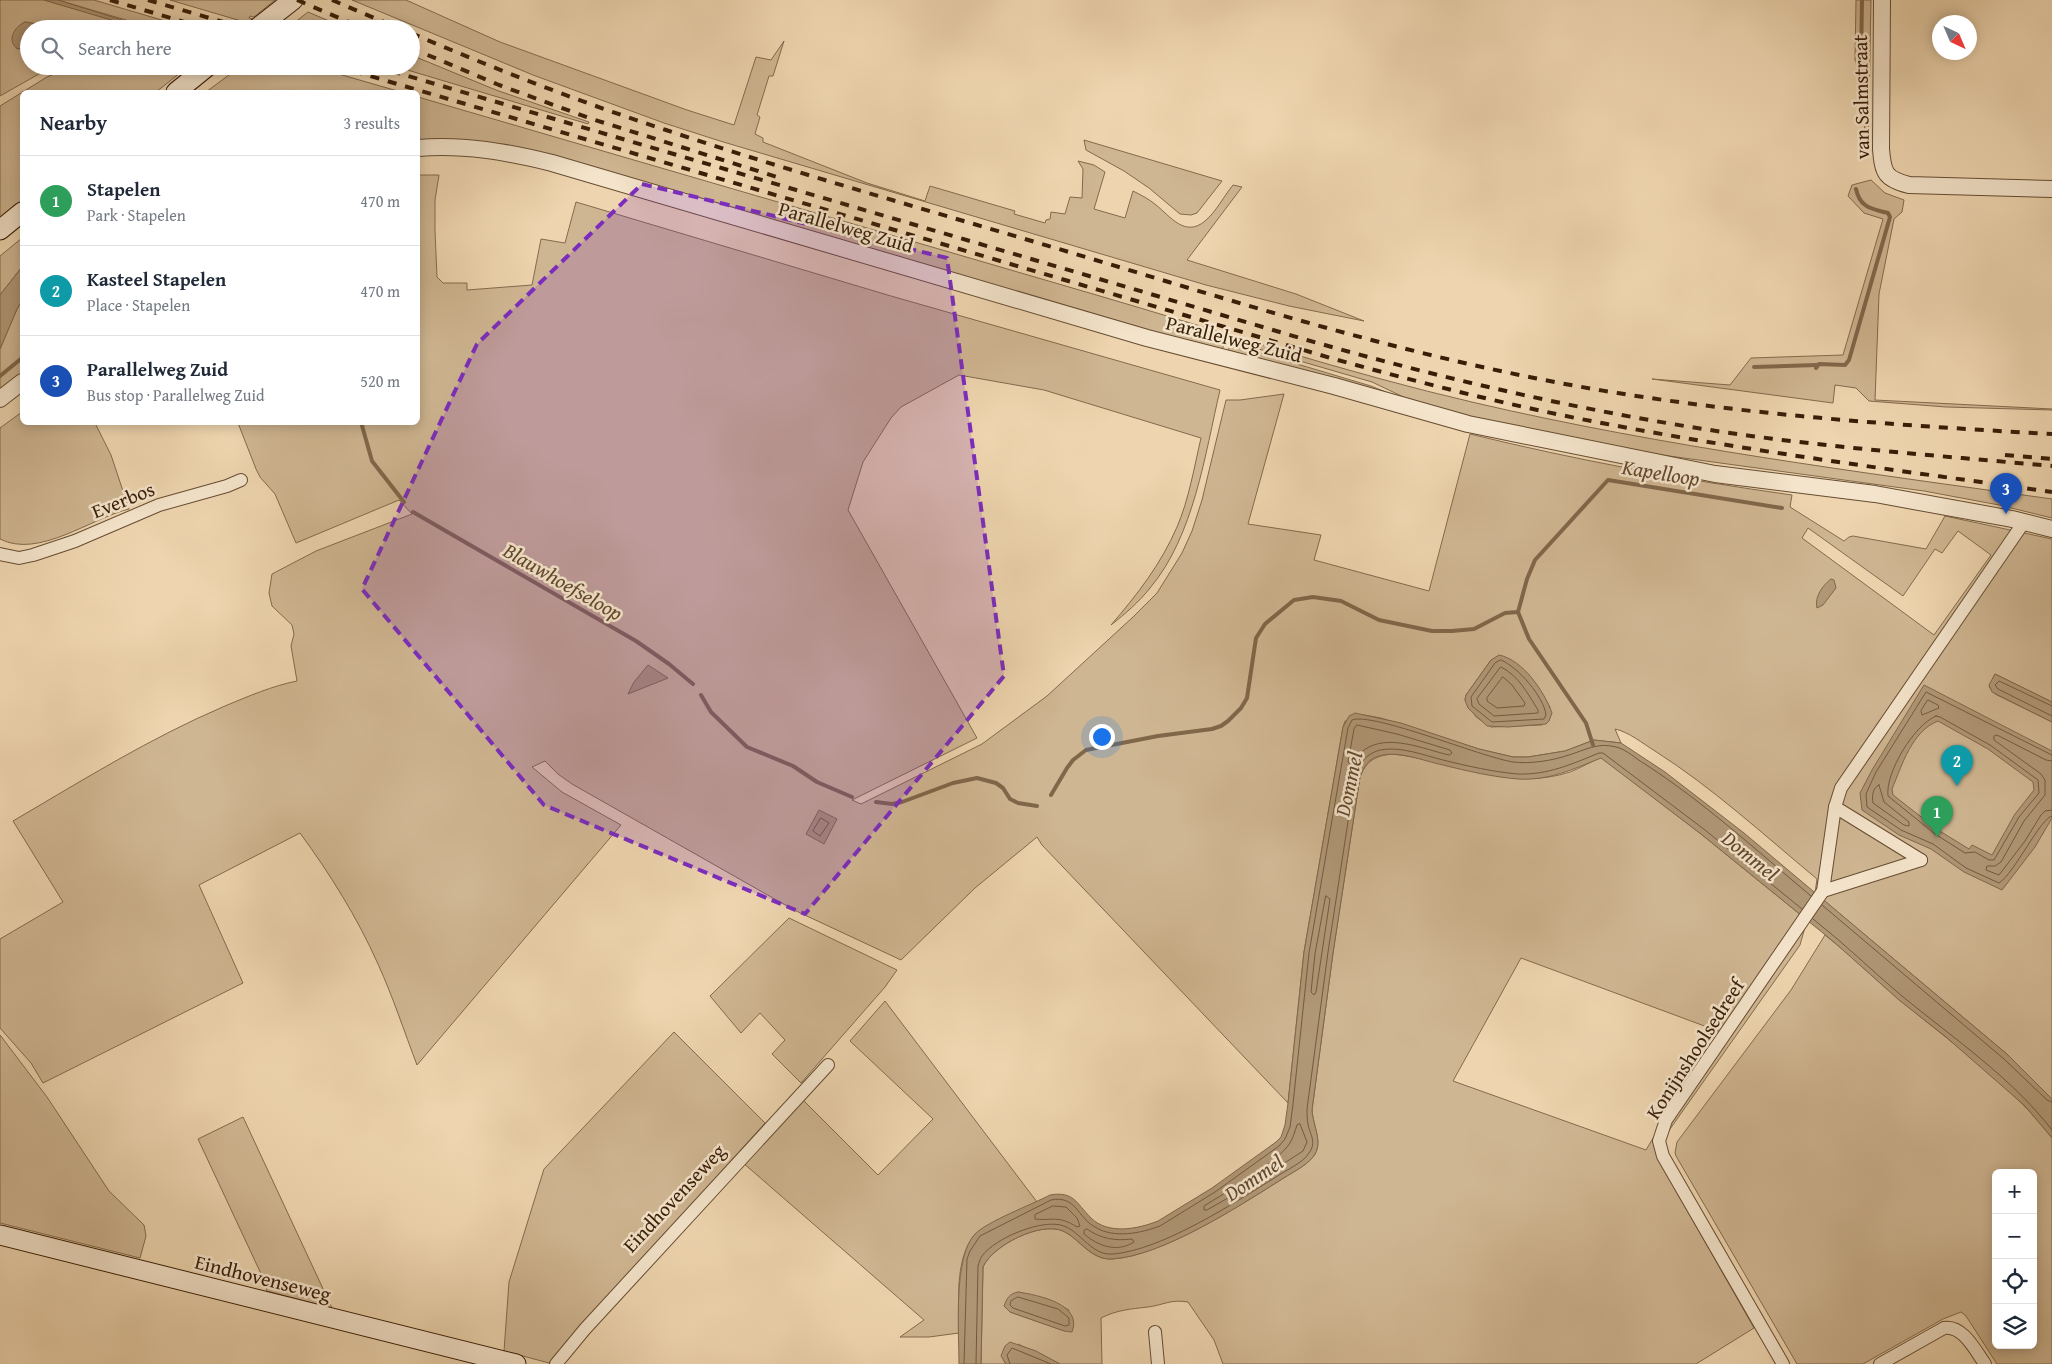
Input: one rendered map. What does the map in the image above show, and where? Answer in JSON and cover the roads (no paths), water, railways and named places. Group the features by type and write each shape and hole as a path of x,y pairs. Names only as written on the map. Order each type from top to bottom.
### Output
{"main road":[{"path":"268,20 294,0"},
{"path":"178,90 197,75"},
{"path":"0,230 20,214"},
{"name":"Eindhovenseweg","path":"0,1235 516,1364"}],"street":[{"name":"van Salmstraat","path":"1882,0 1881,149 1884,170 1889,177 1897,182 1909,185 2052,189"},
{"name":"Parallelweg Zuid","path":"420,148 451,147 496,150 552,163 1147,338 1334,386 1468,424 1715,474 1875,494 2052,529"},
{"path":"0,399 20,384"},
{"name":"Everbos","path":"0,554 20,558 75,541 160,505 227,486 241,480"},
{"path":"1835,807 1921,860 1823,891 1835,807 1841,788 2024,522"},
{"name":"Konijnshoolsedreef","path":"1783,1364 1663,1156 1659,1141 1666,1120 1823,891"},
{"name":"Eindhovenseweg","path":"556,1364 592,1322 828,1065"},
{"path":"1880,1364 1944,1328 1951,1327 1961,1332 1985,1364"},
{"path":"1155,1332 1158,1364"}],"water":[{"path":"44,0 58,0 122,20 111,20"},
{"path":"20,25 20,48 18,49 14,46 12,38"},
{"path":"20,270 20,304 0,349 0,295"},
{"path":"1831,579 1834,580 1836,588 1823,605 1817,608 1816,604 1820,592"},
{"path":"1499,655 1516,663 1538,686 1552,713 1546,724 1508,727 1487,726 1468,708 1465,700 1466,695 1491,660"},
{"path":"648,665 668,678 628,694 634,682"},
{"path":"1995,674 2052,702 2052,722 1992,692 1989,685"},
{"path":"1924,685 2052,751 2052,818 2035,847 2002,890 1964,872 1931,849 1899,835 1862,810 1860,793","holes":["1938,721 1988,749 2033,782 2034,790 2015,814 1992,855 1972,845 1969,849 1938,830 1893,795 1892,789 1909,750 1921,732"]},
{"name":"Dommel","path":"1355,713 1401,723 1479,749 1513,757 1528,757 1565,751 1594,740 1621,743 1665,772 1744,833 2008,1055 2052,1099 2052,1138 2025,1106 1946,1037 1899,1000 1834,942 1701,834 1601,758 1550,776 1518,779 1480,774 1403,755 1387,754 1372,759 1360,777 1333,953 1312,1110 1318,1140 1318,1146 1313,1157 1297,1170 1220,1217 1175,1240 1132,1256 1112,1259 1098,1256 1063,1231 1053,1229 1030,1232 1006,1244 988,1259 983,1267 981,1364 959,1364 958,1315 960,1277 968,1245 975,1234 981,1229 1050,1195 1058,1194 1074,1199 1091,1218 1106,1227 1123,1229 1150,1224 1212,1188 1281,1137 1288,1103 1304,952 1343,727 1349,716"},
{"path":"819,810 837,819 824,844 806,834"},
{"path":"1018,1292 1047,1299 1065,1308 1071,1314 1074,1322 1072,1332 1064,1331 1010,1312 1004,1306 1005,1303 1010,1295"},
{"path":"1010,1342 1036,1351 1060,1364 1006,1364 1001,1356 1005,1346"}],"waterway":[{"name":"Kapelloop","path":"1861,62 1862,0"},
{"name":"Kapelloop","path":"1816,368 1819,364 1845,365 1849,360 1890,217 1888,213 1867,207 1860,200 1856,189"},
{"name":"Blauwhoefseloop","path":"0,376 20,360"},
{"path":"1754,367 1817,365"},
{"name":"Blauwhoefseloop","path":"362,425 372,461 404,502"},
{"name":"Kapelloop","path":"1518,612 1527,579 1535,560 1608,480 1782,508"},
{"name":"Blauwhoefseloop","path":"413,512 636,641 669,664 693,684"},
{"name":"Blauwhoefseloop","path":"1051,795 1073,760 1086,750 1158,736 1212,729 1228,721 1241,708 1247,698 1256,638 1265,624 1294,600 1313,597 1341,601 1379,620 1432,631 1474,629 1505,613 1518,612 1529,639 1586,723 1593,745"},
{"name":"Blauwhoefseloop","path":"701,695 711,712 747,747 793,766 817,782 852,797"},
{"name":"Blauwhoefseloop","path":"876,802 892,804 902,802 953,783 977,778 996,783 1003,788 1010,799 1018,803 1037,806"}],"railway":[{"path":"110,0 178,20"},
{"path":"148,0 216,20"},
{"path":"297,0 344,20"},
{"path":"332,0 379,20"},
{"path":"420,37 570,96 749,157 1254,307 1446,359 1577,386 1712,406 1916,426 2052,434"},
{"path":"420,52 499,85 592,119 777,177"},
{"path":"367,75 418,90"},
{"path":"405,75 1307,340 1462,381 1670,424 1764,438 2052,466"},
{"path":"420,91 1334,359 1504,403 1662,434 1829,461 2052,492"},
{"path":"2005,455 2052,459"}],"place":[{"name":"Parallelweg Zuid","path":"2006,514"},
{"name":"Kasteel Stapelen","path":"1957,786"},
{"name":"Stapelen","path":"1937,837"}]}
